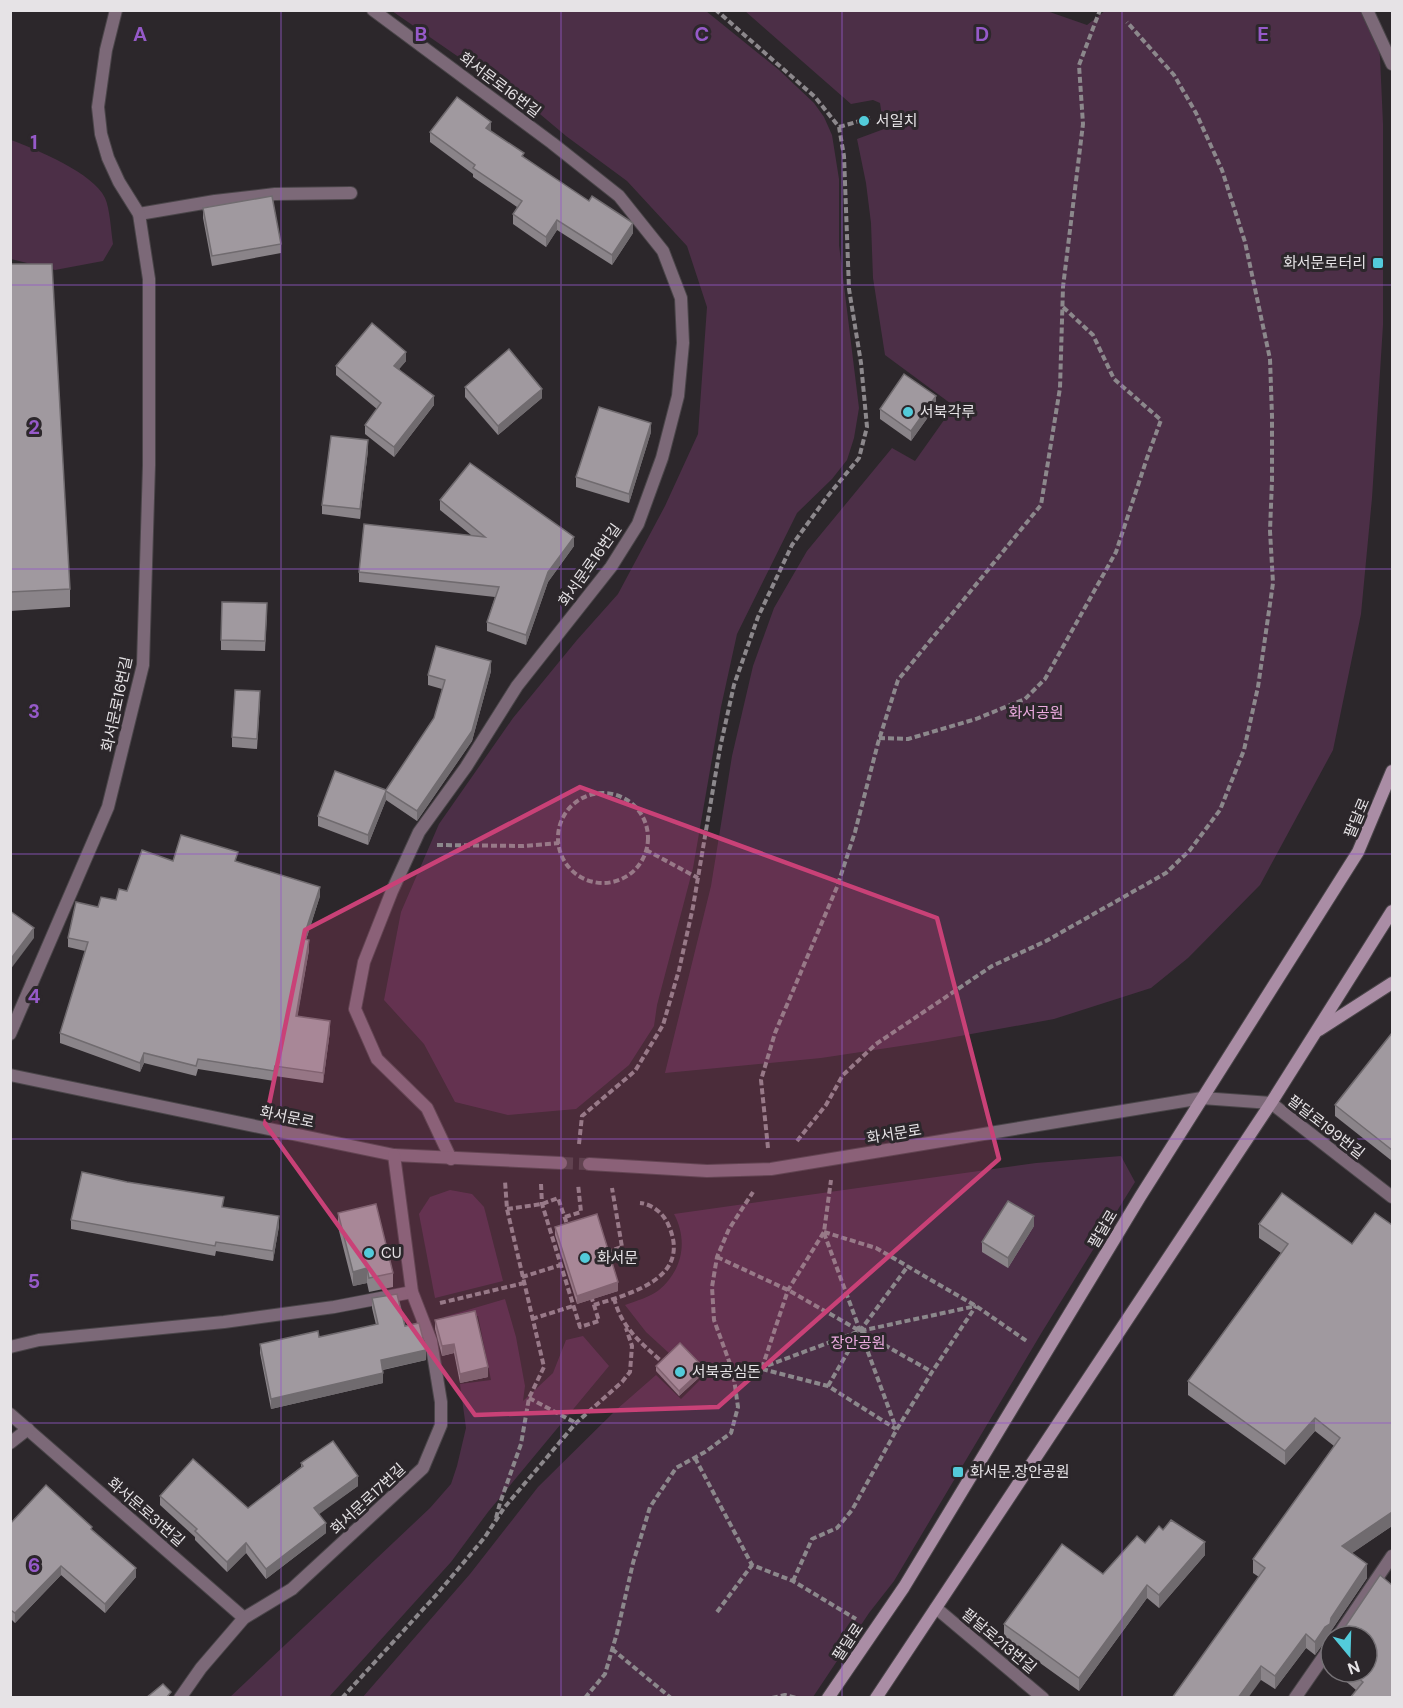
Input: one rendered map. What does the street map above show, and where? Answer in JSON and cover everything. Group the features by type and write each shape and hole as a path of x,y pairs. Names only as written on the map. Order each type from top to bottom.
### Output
{"main road":[{"name":"팔달로","path":"828,1698 904,1587 1202,1098 1358,852 1392,771"},
{"path":"876,1698 1271,1103 1392,911"},
{"path":"1316,1033 1392,983"}],"street":[{"name":"화서문로16번길","path":"10,1034 108,807 143,665 149,465 149,279 139,214 119,182 108,158 101,134 98,107 106,50 116,10"},
{"name":"화서문로16번길","path":"373,10 552,143 619,196 663,251 681,298 683,343 678,396 662,458 638,524 611,567 517,686 466,767 419,832 392,891 364,962 355,1009 377,1059 427,1108 451,1159"},
{"path":"1367,10 1392,64"},
{"path":"139,214 215,201 275,194 351,193"},
{"name":"화서문로","path":"10,1075 394,1155 561,1163"},
{"name":"화서문로","path":"588,1164 707,1171 771,1169 1001,1133 1202,1098 1271,1103"},
{"name":"팔달로199번길","path":"1271,1103 1392,1197"},
{"name":"화서문로17번길","path":"180,1698 201,1668 244,1618 292,1589 423,1468 441,1425 441,1402 431,1341 412,1292 394,1155"},
{"path":"10,1347 39,1340 224,1322 334,1307 412,1292"},
{"name":"화서문로31번길","path":"10,1414 244,1618"},
{"path":"10,1443 28,1429"},
{"path":"1348,1624 1388,1574 1392,1556"},
{"name":"팔달로213번길","path":"936,1608 1043,1698"},
{"path":"1295,1698 1319,1663"}],"path":[{"path":"581,1129 582,1116 636,1071 663,1025 679,970 698,878 720,748 734,685 758,617 792,545 859,458 867,427 861,363 849,289 844,156 839,127 815,97 716,10"},
{"path":"771,1169 761,1080 776,1033 837,887 855,832 879,738 898,680 1041,505 1060,388 1063,287 1083,124 1079,64 1100,10"},
{"path":"585,1698 605,1674 633,1563 650,1508 676,1468 732,1433 738,1407 734,1378 714,1320 712,1287 717,1257 729,1229 771,1169 826,1105 843,1076 876,1044 992,966 1046,941 1166,873 1190,850 1220,810 1244,750 1258,687 1273,583 1270,531 1272,416 1270,359 1245,242 1222,170 1196,113 1174,75 1127,22"},
{"path":"839,127 870,118"},
{"path":"879,738 908,739 976,719 1025,699 1045,679 1116,552 1146,458 1161,420 1114,379 1093,335 1062,307"},
{"path":"602,793 618,796 631,803 642,815 647,829 648,844 644,859 634,871 621,880 607,883 593,882 580,877 569,868 562,856 559,843 560,828 565,816 574,805 587,796 602,793"},
{"path":"413,845 523,846 559,843"},
{"path":"646,850 698,878"},
{"path":"762,1369 788,1290 824,1232 832,1159"},
{"path":"495,1522 522,1444 529,1398 544,1367 507,1209 505,1160"},
{"path":"606,1252 622,1246 608,1164"},
{"path":"507,1209 542,1204 558,1198 570,1231"},
{"path":"594,1305 645,1287 662,1274 672,1261 673,1241 667,1221 649,1204 640,1203"},
{"path":"542,1204 580,1328 599,1321 592,1299"},
{"path":"565,1217 581,1212"},
{"path":"824,1232 876,1248 976,1306 1045,1353"},
{"path":"824,1232 897,1429"},
{"path":"717,1257 788,1290 932,1372"},
{"path":"522,1277 562,1265"},
{"path":"828,1386 860,1331 908,1266"},
{"path":"418,1309 524,1283"},
{"path":"342,1698 438,1593 485,1537 504,1508 576,1423 630,1372 632,1346 617,1312 614,1298"},
{"path":"532,1319 573,1306"},
{"path":"734,1378 860,1331 976,1306"},
{"path":"793,1581 813,1539 837,1528 852,1510 897,1429 976,1306"},
{"path":"626,1328 661,1361"},
{"path":"762,1369 828,1386 897,1429"},
{"path":"529,1398 576,1423"},
{"path":"695,1458 752,1565 793,1581 874,1630"},
{"path":"717,1612 752,1565"},
{"path":"612,1649 671,1698"},
{"path":"772,1698 785,1695 796,1698"}],"highlighted area":[{"path":"580,787 937,918 999,1159 718,1407 475,1415 265,1124 305,930"}],"green space":[{"name":"화서공원","path":"1044,10 1087,25 1105,11 1372,11 1380,57 1383,124 1383,325 1372,498 1361,614 1333,750 1260,885 1188,958 1151,988 1054,1019 927,1042 821,1058 665,1073 711,886 732,756 753,666 774,608 807,551 892,448 915,461 954,406 885,355 873,278 871,223 866,183 857,139 884,129 880,103 873,100 851,104 745,11"},
{"path":"392,11 706,11 779,70 814,103 824,117 832,135 839,179 839,245 859,408 854,438 847,460 832,479 797,513 737,634 721,707 693,868 657,1005 654,1026 629,1065 576,1109 508,1115 455,1102 424,1044 384,1000 401,912 439,824 513,718 618,594 665,506 698,434 707,307 687,246 627,181 534,109"},
{"path":"11,140 63,163 99,189 107,203 113,244 103,261 55,270 11,259"},
{"name":"장안공원","path":"1121,1156 1135,1182 1042,1332 894,1581 869,1613 813,1697 362,1698 470,1574 538,1487 616,1410 656,1375 681,1399 707,1373 681,1346 670,1354 646,1332 625,1305 659,1290 678,1264 682,1244 674,1214 1036,1163"},
{"path":"450,1190 472,1194 484,1207 503,1281 435,1298 419,1214 430,1197"},
{"path":"505,1299 516,1337 525,1386 523,1401 553,1373 566,1340 583,1336 609,1366 488,1512 451,1562 329,1697 229,1698 430,1508 451,1484 466,1428 460,1384 491,1380 478,1316 448,1326 444,1317"}],"building":[{"path":"457,97 491,122 486,128 524,153 522,156 589,201 592,196 633,223 612,255 557,220 546,237 513,214 522,201 473,168 475,165 430,132"},
{"path":"272,196 281,244 212,256 203,208"},
{"path":"10,264 52,264 70,589 10,592"},
{"path":"372,323 406,352 394,366 434,396 394,447 365,425 381,403 336,366"},
{"path":"509,349 542,389 498,426 465,387"},
{"name":"서북각루","path":"904,374 936,396 911,431 880,409"},
{"path":"599,407 651,423 629,494 576,477"},
{"path":"331,436 368,440 360,509 322,505"},
{"path":"470,463 574,537 548,572 526,635 487,622 499,587 359,572 364,524 485,537 440,500"},
{"path":"222,602 267,603 265,641 221,640"},
{"path":"436,646 491,661 472,731 417,811 386,791 368,835 318,816 335,771 386,790 434,718 445,680 428,675"},
{"path":"235,690 260,691 257,739 232,737"},
{"path":"181,835 238,852 235,861 320,887 303,939 309,940 296,1016 330,1021 323,1073 275,1066 274,1071 198,1059 196,1066 144,1053 140,1063 60,1033 88,942 68,938 76,902 98,907 101,897 116,900 119,889 127,891 142,850 173,861"},
{"path":"10,911 34,928 10,960"},
{"path":"1392,1033 1392,1150 1335,1105"},
{"path":"82,1172 127,1182 224,1197 222,1207 279,1216 273,1251 216,1242 215,1246 71,1220"},
{"path":"1282,1193 1352,1244 1375,1213 1392,1225 1392,1512 1342,1546 1367,1564 1331,1618 1330,1624 1319,1624 1319,1636 1315,1642 1306,1634 1275,1676 1261,1666 1238,1698 1172,1698 1265,1568 1253,1559 1340,1438 1315,1418 1285,1451 1188,1381 1288,1244 1259,1224"},
{"path":"1008,1201 1034,1216 1008,1258 982,1242"},
{"path":"376,1204 393,1273 369,1278 367,1268 353,1272 338,1213"},
{"name":"화서문","path":"597,1214 618,1282 577,1296 555,1227"},
{"path":"397,1294 405,1326 419,1323 426,1350 381,1360 383,1373 271,1399 260,1344 318,1331 319,1337 378,1324 372,1298"},
{"path":"475,1311 488,1367 460,1374 454,1344 442,1346 435,1320"},
{"name":"서북공심돈","path":"680,1343 704,1368 679,1391 656,1366"},
{"path":"333,1441 358,1476 314,1508 326,1523 266,1569 246,1543 227,1562 195,1531 197,1529 160,1496 193,1459 248,1508 303,1466 301,1463"},
{"path":"46,1485 92,1527 91,1529 136,1568 105,1604 61,1566 15,1613 12,1611 10,1613 10,1524"},
{"path":"1171,1520 1205,1542 1159,1595 1147,1585 1079,1678 1004,1624 1062,1544 1103,1574 1137,1536 1145,1543 1159,1526 1163,1530"},
{"path":"1380,1575 1392,1585 1392,1698 1350,1698 1361,1684 1379,1684 1379,1624 1347,1624"},
{"path":"163,1684 171,1692 166,1698 146,1698"}],"tunnel":[{"path":"561,1163 589,1164"}],"place":[{"name":"서일치","path":"864,121"},
{"name":"화서문로터리","path":"1378,263"},
{"name":"서북각루","path":"908,412"},
{"name":"CU","path":"369,1253"},
{"name":"화서문","path":"585,1258"},
{"name":"서북공심돈","path":"680,1372"},
{"name":"화서문.장안공원","path":"958,1472"}]}
